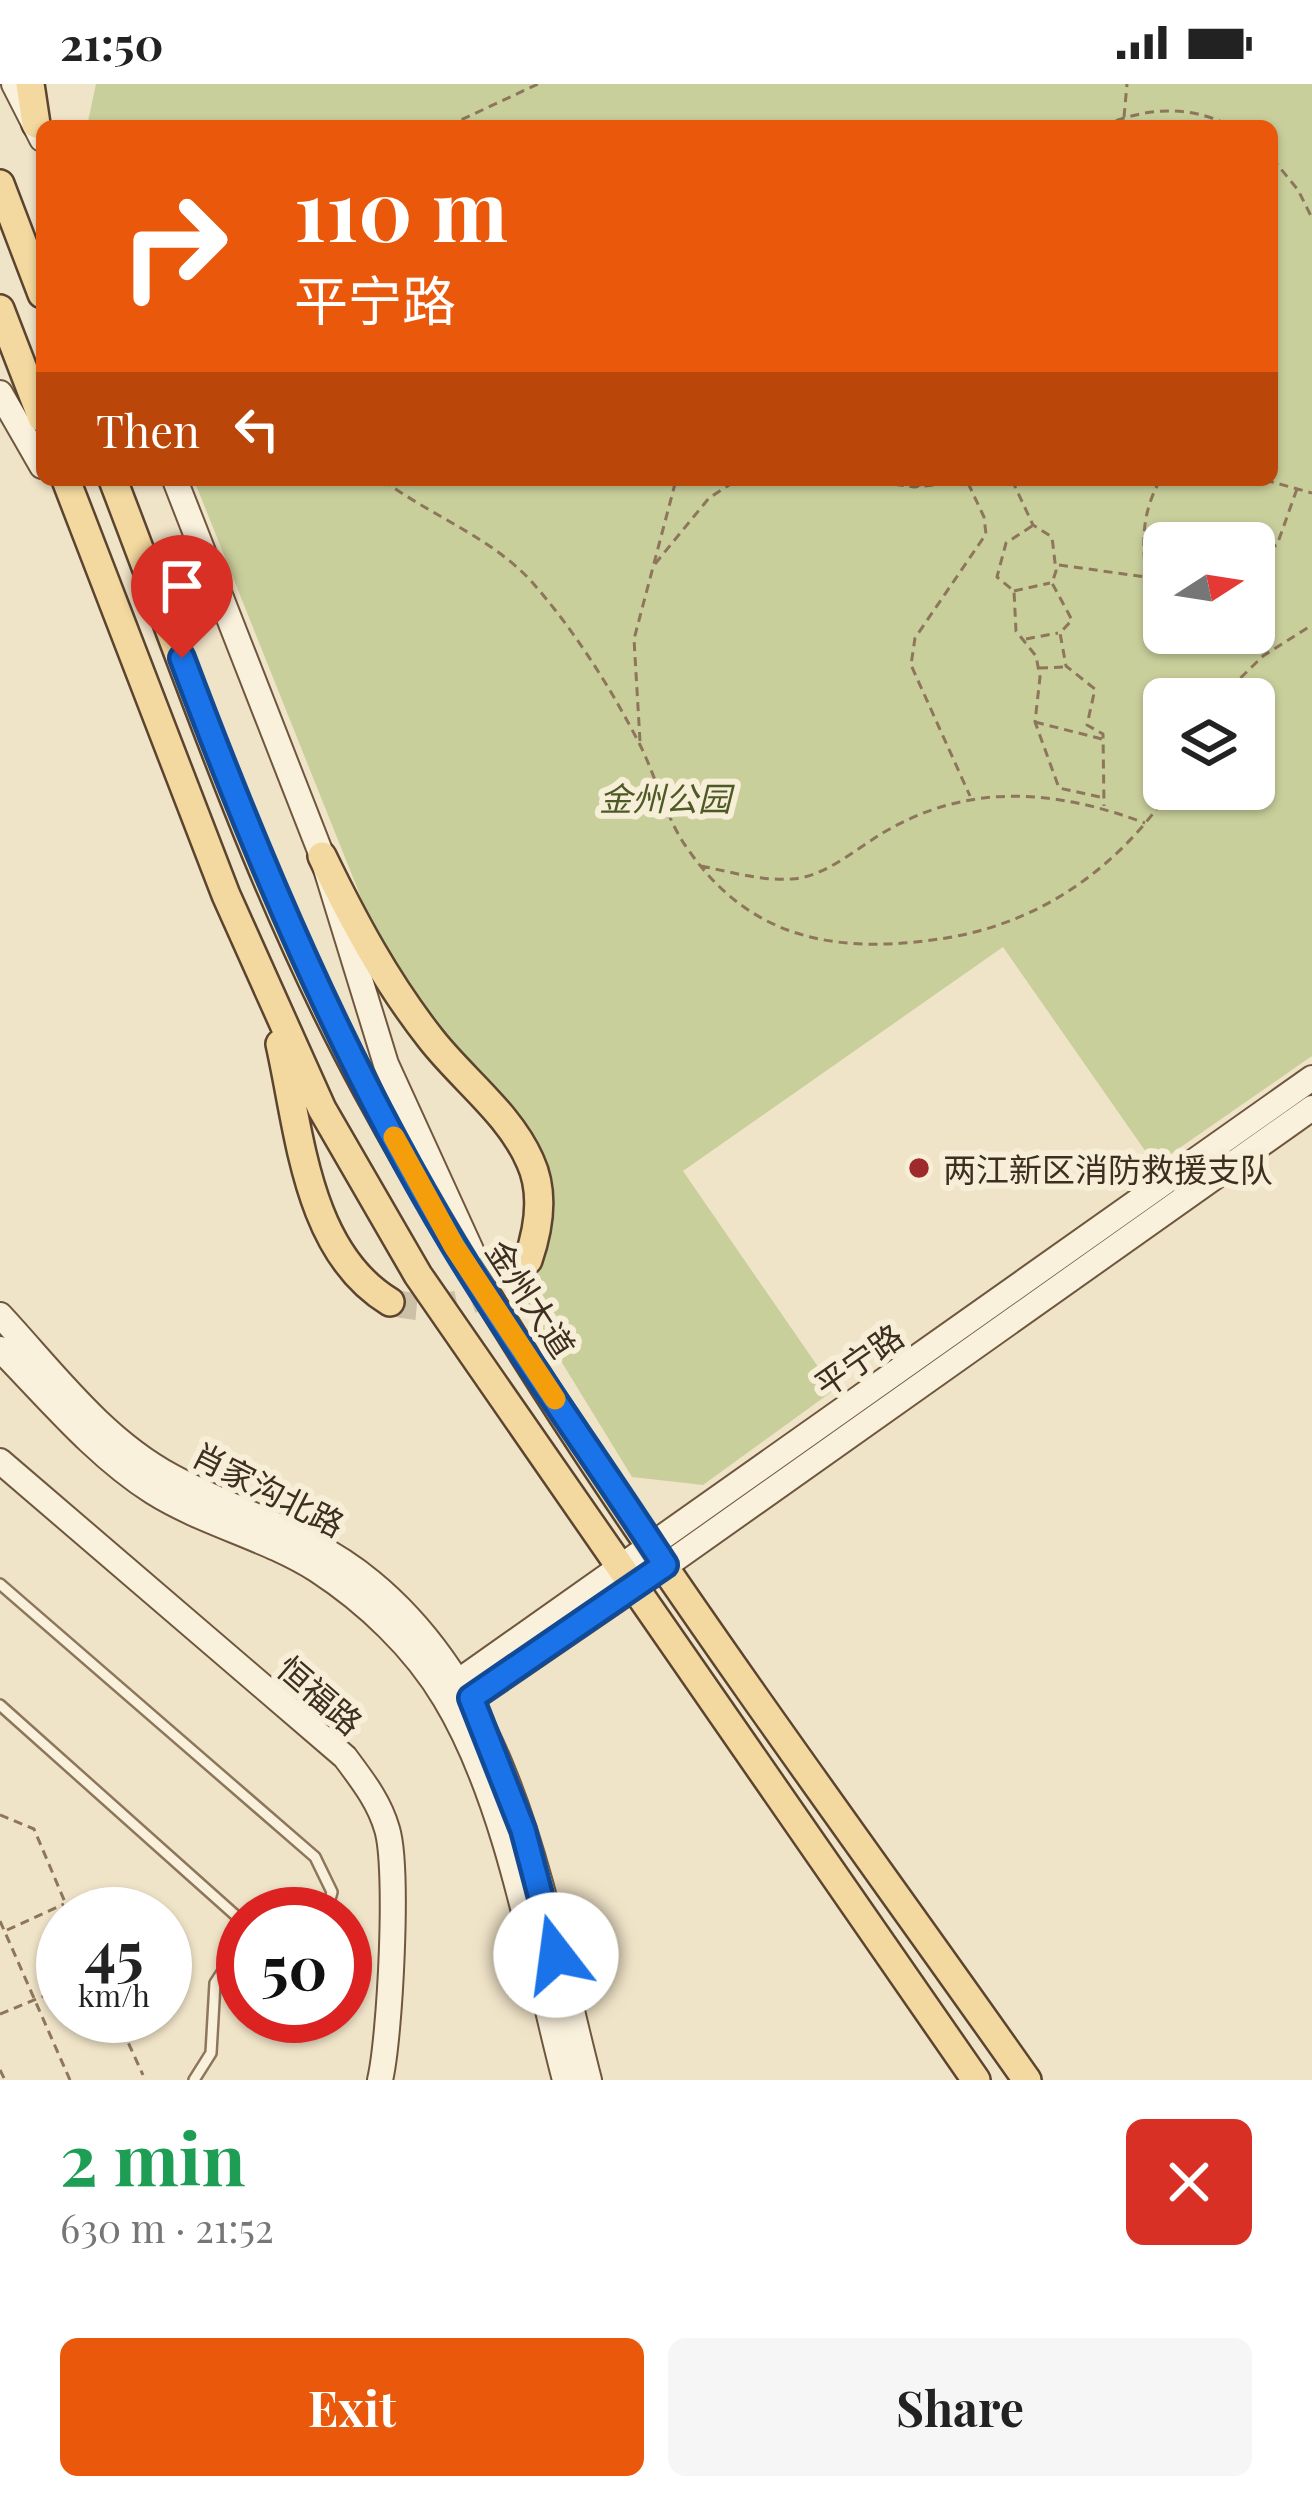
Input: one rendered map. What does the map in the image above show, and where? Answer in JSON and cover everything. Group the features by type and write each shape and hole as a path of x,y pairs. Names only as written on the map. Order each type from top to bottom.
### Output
{"main road":[{"path":"14,84 36,126"},
{"path":"30,84 37,120"},
{"path":"0,184 36,278"},
{"path":"0,309 36,402"},
{"path":"0,393 36,456"},
{"path":"53,486 97,562"},
{"path":"68,486 226,896 322,1109 418,1275 976,2080"},
{"name":"金州大道","path":"115,486 266,879 364,1084 454,1246 658,1555 1027,2080"},
{"path":"177,486 322,856 386,1064 506,1325"},
{"path":"322,856 358,930 399,997 512,1130 531,1162 539,1193 538,1231 528,1260"},
{"path":"267,987 313,1191 326,1228 343,1262 365,1287 390,1302"},
{"name":"平宁路","path":"456,1696 631,1576 1312,1078"},
{"name":"平宁路","path":"658,1555 1312,1108"},
{"name":"肖家沟北路","path":"0,1315 112,1436 168,1475 326,1550 372,1582 419,1628 523,1830 590,2080"},
{"name":"肖家沟北路","path":"0,1349 99,1450 154,1492 315,1568 357,1600 456,1696 503,1841 565,2080"},
{"name":"恒福路","path":"0,1461 345,1757 372,1793 388,1831 393,1875 380,2080"}],"lane":[{"path":"0,1584 315,1857 330,1887"},
{"path":"0,1706 216,1898"},
{"path":"194,2080 211,2053 216,1981"}],"path":[{"path":"461,120 538,84"},
{"path":"1124,117 1127,84"},
{"path":"1117,120 1183,110 1212,120"},
{"path":"1278,165 1312,218"},
{"path":"1278,482 1312,493"},
{"path":"393,486 479,538 530,579 584,648 640,743 684,846 732,902 775,928 846,944 911,944 978,932 1027,916 1092,875 1157,810"},
{"path":"640,743 634,639 674,486"},
{"path":"651,570 680,529 728,486"},
{"path":"907,486 928,486"},
{"path":"969,486 984,517 986,534 915,638 911,665 971,797"},
{"path":"1015,486 1033,525 1052,537 1052,583 1072,620 1060,633 1024,640"},
{"path":"1144,522 1157,486"},
{"path":"1275,545 1298,486"},
{"path":"1033,525 1006,543 997,577 1014,591 1016,631 1039,668 1035,722 1059,788 1104,798"},
{"path":"1055,565 1143,577"},
{"path":"1014,591 1052,583"},
{"path":"1240,678 1262,656 1312,625"},
{"path":"1060,633 1066,666 1095,689 1087,724 1103,734 1104,808"},
{"path":"1039,668 1066,666"},
{"path":"1035,722 1103,739"},
{"path":"701,866 753,877 796,879 830,867 914,814 971,797 1032,793 1104,808 1147,824"},
{"path":"0,1816 34,1829 58,1887"},
{"path":"4,1931 36,1916"},
{"path":"0,1922 70,2080"},
{"path":"0,2014 34,2000"},
{"path":"128,2043 143,2075"},
{"path":"0,2070 4,2080"}],"green space":[{"name":"金州公园","path":"96,84 1312,84 1312,1056 1155,1165 1003,947 683,1171 834,1390 703,1485 632,1477 520,1294 544,1258 552,1229 552,1192 486,1086 408,993 372,925 196,486 1278,486 1278,120 88,120"}],"tunnel":[{"path":"390,1302 430,1307 465,1302 498,1286 528,1260"}],"slow traffic":[{"path":"394,1137 454,1246 555,1399"}],"place":[{"name":"两江新区消防救援支队","path":"919,1168"}],"route":[{"path":"182,658 266,879 364,1084 454,1246 665,1565 471,1698 523,1830 556,1955"}]}
